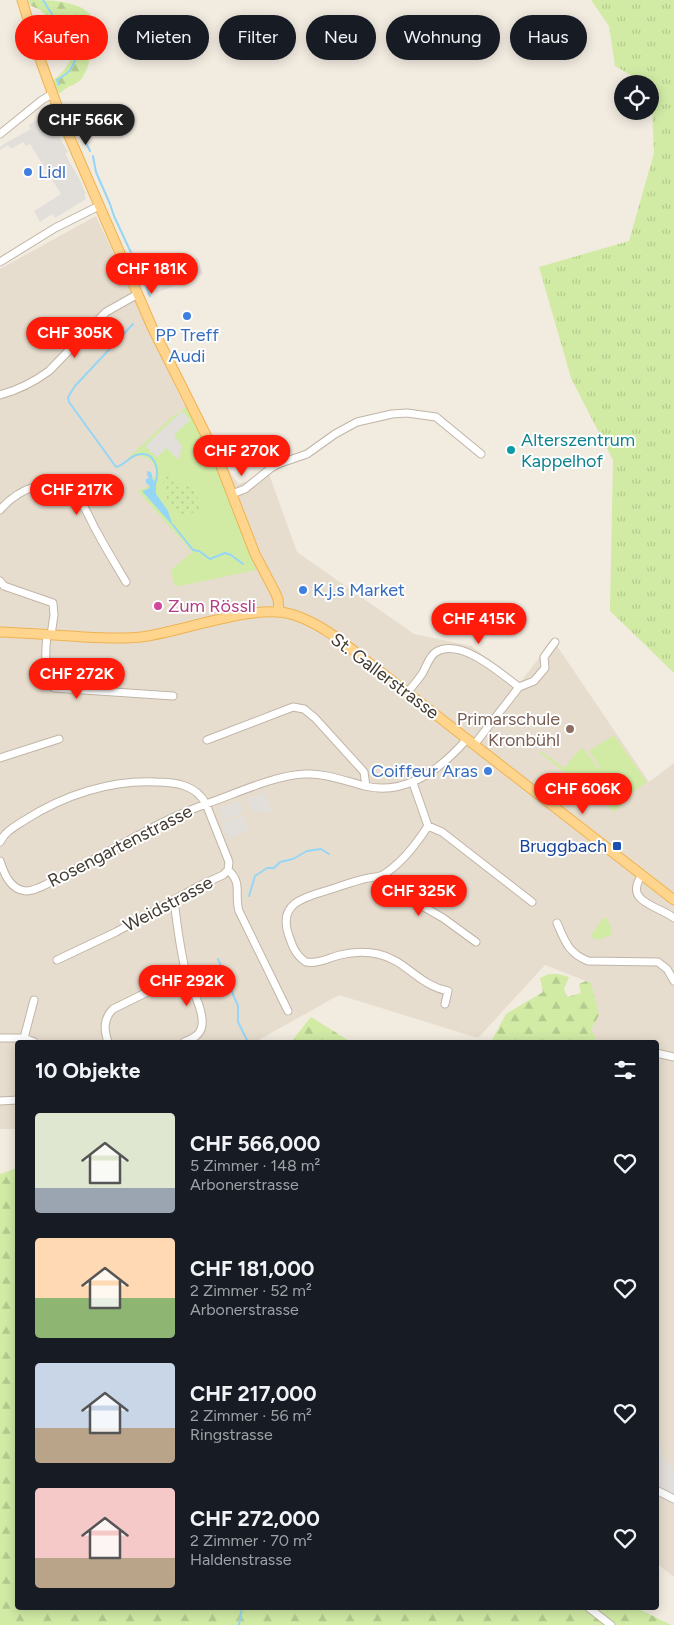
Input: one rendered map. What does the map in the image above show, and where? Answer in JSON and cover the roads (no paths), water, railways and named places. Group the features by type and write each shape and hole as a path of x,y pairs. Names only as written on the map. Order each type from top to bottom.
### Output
{"main road":[{"path":"0,632 105,638 140,637 229,618 279,611 278,599 258,562 210,440 171,367 99,206 52,94 22,0"},
{"name":"St. Gallerstrasse","path":"279,611 298,616 322,628 674,900"}],"street":[{"path":"0,134 52,94"},
{"path":"0,262 55,228 99,206"},
{"path":"0,395 20,388 49,371 106,312 138,294"},
{"path":"232,494 245,489 278,464 307,454 356,422 392,414 407,413 436,418 451,428 481,454"},
{"path":"0,510 13,496 29,488 46,485 63,488 75,495 84,506 107,551 126,582"},
{"path":"0,581 4,586 53,603 54,615 45,662 48,676 54,688 173,696"},
{"path":"206,804 276,779 303,774 318,774 366,786 392,788 413,783 470,742 519,688 534,681 545,668 544,657 555,642"},
{"path":"407,693 421,675 433,654 439,650 449,649 469,653 489,665 519,688"},
{"path":"207,740 293,707 298,707 304,709 315,718 364,772 366,786"},
{"path":"0,758 60,739"},
{"name":"Rosengartenstrasse","path":"0,842 6,833 38,812 104,786 122,783 166,782 190,788 200,795 206,804 173,817 48,884 30,890 25,891 15,887 7,879 0,861"},
{"path":"413,783 428,826 442,832 532,902"},
{"name":"Weidstrasse","path":"57,960 116,932 223,875 228,870 228,862 206,804"},
{"path":"428,826 409,853 380,876 316,894 296,902 288,911 286,920 296,954 306,962 319,962 350,953 370,952 380,954 402,964 431,986 448,991 445,1004"},
{"path":"228,870 235,876 237,883 239,911 288,1011"},
{"path":"642,875 636,884 637,895 643,901 659,908 674,918"},
{"path":"380,876 389,887 443,918 476,942"},
{"path":"174,900 179,941 186,973 202,1022 198,1035 188,1040"},
{"path":"557,923 567,945 577,956 588,961 658,962 667,970 674,981"},
{"path":"108,1040 105,1025 108,1014 112,1009 186,973"},
{"path":"24,1038 34,1000"},
{"path":"0,1038 24,1038 29,1040"},
{"path":"659,1054 674,1057"},
{"path":"0,1101 15,1100"},
{"path":"659,1492 674,1500"},
{"path":"592,1610 611,1625"}],"water":[{"path":"147,471 151,472 153,480 156,482 156,494 168,511 173,526 142,491 150,486 146,483 146,479 149,478"}],"waterway":[{"path":"43,0 55,19 64,26 74,28 78,37 75,61 69,71 57,80 59,85"},
{"path":"82,135 90,151"},
{"path":"93,156 96,172 150,296"},
{"path":"133,324 75,386 68,397 69,402 116,467 136,455 143,454 152,458 155,462 157,473 155,484"},
{"path":"173,525 193,550 199,551 210,559 225,553 243,564"},
{"path":"249,896 255,876 267,868 274,868 280,862 293,859 307,851 321,849 329,854"},
{"path":"218,959 238,1006 238,1022 247,1040"},
{"path":"239,1625 242,1610"}],"place":[{"name":"Lidl","path":"28,172"},
{"name":"PP Treff Audi","path":"187,316"},
{"name":"Alterszentrum Kappelhof","path":"511,450"},
{"name":"K.j.s Market","path":"303,590"},
{"name":"Zum Rössli","path":"158,606"},
{"name":"Primarschule Kronbühl","path":"570,729"},
{"name":"Coiffeur Aras","path":"488,771"},
{"name":"Bruggbach","path":"617,846"}]}
